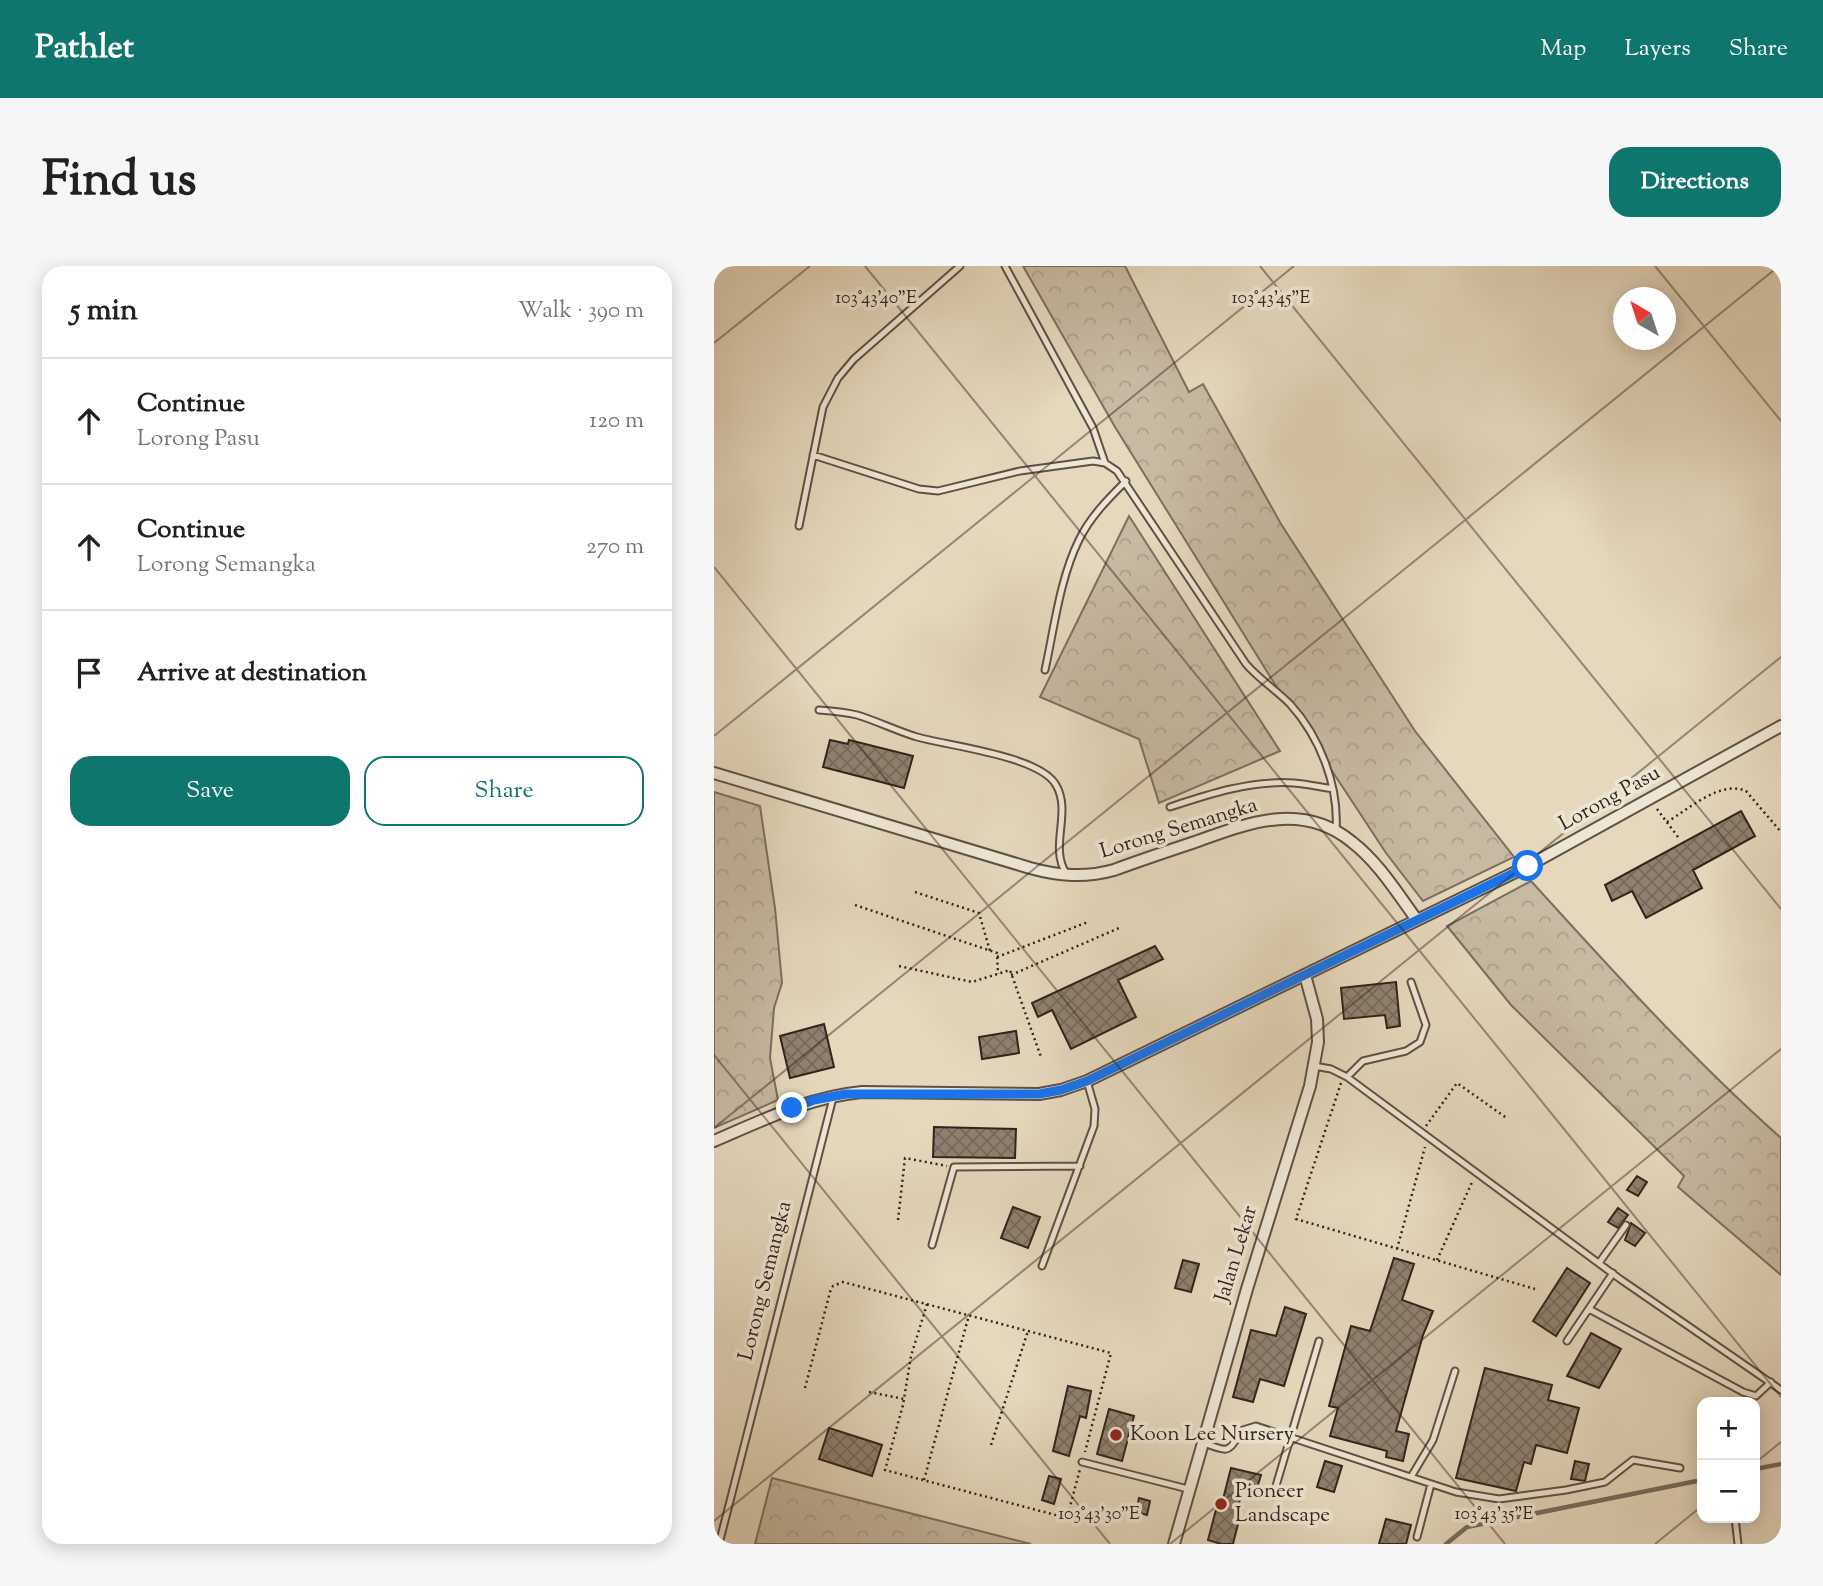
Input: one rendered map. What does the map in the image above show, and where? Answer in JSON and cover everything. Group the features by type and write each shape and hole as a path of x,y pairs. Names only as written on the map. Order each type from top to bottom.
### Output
{"street":[{"name":"Lorong Pasu","path":"1305,975 1528,866 1781,726"},
{"name":"Lorong Semangka","path":"714,773 1030,868 1068,876 1095,875 1114,870 1252,822 1289,818 1314,822 1336,830 1372,859 1417,920"},
{"name":"Jalan Lekar","path":"1174,1544 1314,1066 1318,1042 1317,1019 1305,975"},
{"path":"714,1141 792,1108 834,1095 862,1092 1039,1094 1061,1090 1087,1081 1305,975"}],"lane":[{"path":"799,526 823,407 838,377 960,266"},
{"path":"1005,266 1093,428 1105,463"},
{"path":"813,455 919,489 938,491 1020,471 1093,461 1105,463 1117,471 1246,664 1266,686 1282,696 1305,724 1316,743 1332,789 1337,811 1336,830"},
{"path":"1045,670 1069,565 1079,540 1093,516 1126,481"},
{"path":"819,710 857,715 920,738 974,748 1051,777 1062,800 1060,859 1068,876"},
{"path":"1170,807 1208,794 1266,784 1294,783 1332,789"},
{"path":"1347,1077 1363,1061 1406,1051 1420,1042 1426,1025 1410,982"},
{"path":"1314,1066 1331,1069 1347,1077 1599,1263 1781,1390"},
{"path":"1042,1266 1095,1118 1087,1081"},
{"name":"Lorong Semangka","path":"719,1544 834,1095"},
{"path":"932,1245 954,1167 1080,1166"},
{"path":"1599,1263 1626,1225"},
{"path":"1567,1341 1613,1273"},
{"path":"1588,1309 1743,1392 1756,1396 1771,1382"},
{"path":"1273,1496 1319,1340"},
{"path":"1411,1477 1433,1440 1455,1371"},
{"path":"1202,1442 1219,1449 1228,1449 1234,1445 1242,1430 1252,1426 1431,1484 1486,1498 1515,1498 1605,1482 1633,1460 1680,1468"},
{"path":"1082,1462 1188,1489"},
{"path":"1417,1537 1431,1484"},
{"path":"1735,1523 1737,1544"}],"path":[{"path":"1667,822 1719,791 1738,788 1746,791 1781,832"},
{"path":"1650,798 1678,837"},
{"path":"915,892 979,913 990,951"},
{"path":"855,905 997,953 998,974"},
{"path":"997,957 1088,922"},
{"path":"1011,975 1119,928"},
{"path":"899,966 972,982 1010,970 1041,1057"},
{"path":"1347,1077 1339,1086 1296,1219 1535,1289"},
{"path":"1397,1249 1425,1134 1457,1083 1508,1119"},
{"path":"898,1220 905,1158 954,1167"},
{"path":"1437,1261 1476,1171"},
{"path":"805,1388 833,1286 843,1282 927,1304 969,1315 1111,1353 1067,1518 885,1469 904,1399 911,1356 927,1304"},
{"path":"924,1480 969,1315"},
{"path":"991,1445 1028,1331"},
{"path":"869,1392 904,1399"}],"green space":[{"path":"1023,266 1125,266 1189,392 1203,384 1281,524 1415,731 1514,857 1423,901 1386,853 1271,678 1115,427"},
{"path":"1129,516 1280,751 1159,803 1139,739 1040,697"},
{"path":"714,792 760,806 775,908 782,983 774,1008 770,1058 778,1100 714,1128"},
{"path":"1531,881 1684,1045 1781,1138 1781,1275 1678,1187 1684,1176 1511,1005 1447,926"},
{"path":"772,1478 1031,1544 755,1544"}],"building":[{"path":"830,740 848,744 849,740 913,756 904,788 823,767"},
{"path":"1741,811 1755,836 1693,870 1702,888 1646,918 1632,891 1612,901 1605,885"},
{"path":"1155,946 1163,959 1118,980 1136,1017 1071,1049 1052,1010 1038,1017 1032,1003"},
{"path":"1396,982 1400,1026 1387,1028 1385,1015 1344,1019 1341,988"},
{"path":"824,1024 834,1067 790,1078 780,1036"},
{"path":"1016,1031 1019,1053 982,1059 979,1037"},
{"path":"934,1127 1016,1129 1015,1158 933,1157"},
{"path":"1637,1176 1647,1182 1638,1196 1627,1190"},
{"path":"1013,1207 1040,1217 1028,1248 1001,1238"},
{"path":"1618,1208 1628,1215 1618,1228 1608,1222"},
{"path":"1631,1223 1645,1233 1635,1246 1625,1240"},
{"path":"1394,1258 1414,1264 1402,1300 1433,1311 1423,1335 1396,1431 1409,1434 1403,1461 1386,1457 1387,1451 1330,1436 1338,1408 1329,1406 1351,1326 1370,1331"},
{"path":"1183,1260 1199,1264 1191,1292 1175,1288"},
{"path":"1567,1268 1590,1283 1556,1336 1533,1321"},
{"path":"1285,1307 1306,1314 1284,1386 1260,1379 1253,1402 1233,1397 1251,1330 1276,1336"},
{"path":"1591,1333 1621,1349 1599,1388 1567,1376"},
{"path":"1485,1368 1552,1385 1548,1400 1579,1408 1567,1453 1536,1445 1531,1464 1524,1462 1516,1491 1456,1478"},
{"path":"1068,1386 1091,1391 1086,1418 1080,1416 1069,1456 1053,1451"},
{"name":"Koon Lee Nursery","path":"1109,1409 1134,1416 1122,1461 1097,1454"},
{"path":"829,1428 882,1445 872,1476 819,1459"},
{"path":"1325,1461 1342,1466 1334,1492 1317,1487"},
{"path":"1575,1461 1589,1464 1585,1481 1571,1479"},
{"name":"Pioneer Landscape","path":"1231,1468 1261,1475 1257,1488 1248,1485 1247,1489 1243,1488 1238,1507 1242,1508 1233,1544 1221,1544 1208,1540"},
{"path":"1049,1476 1061,1479 1054,1504 1042,1500"},
{"path":"1139,1498 1150,1501 1147,1515 1136,1512"},
{"path":"1386,1519 1411,1525 1406,1544 1379,1544"}],"waterway":[{"path":"1760,1468 1781,1464"},
{"path":"1446,1544 1467,1527 1697,1481"}],"place":[{"name":"Koon Lee Nursery","path":"1116,1435"},
{"name":"Pioneer Landscape","path":"1221,1504"}],"route":[{"path":"792,1108 834,1095 862,1092 1015,1096 1061,1090 1087,1081 1528,866"}]}
